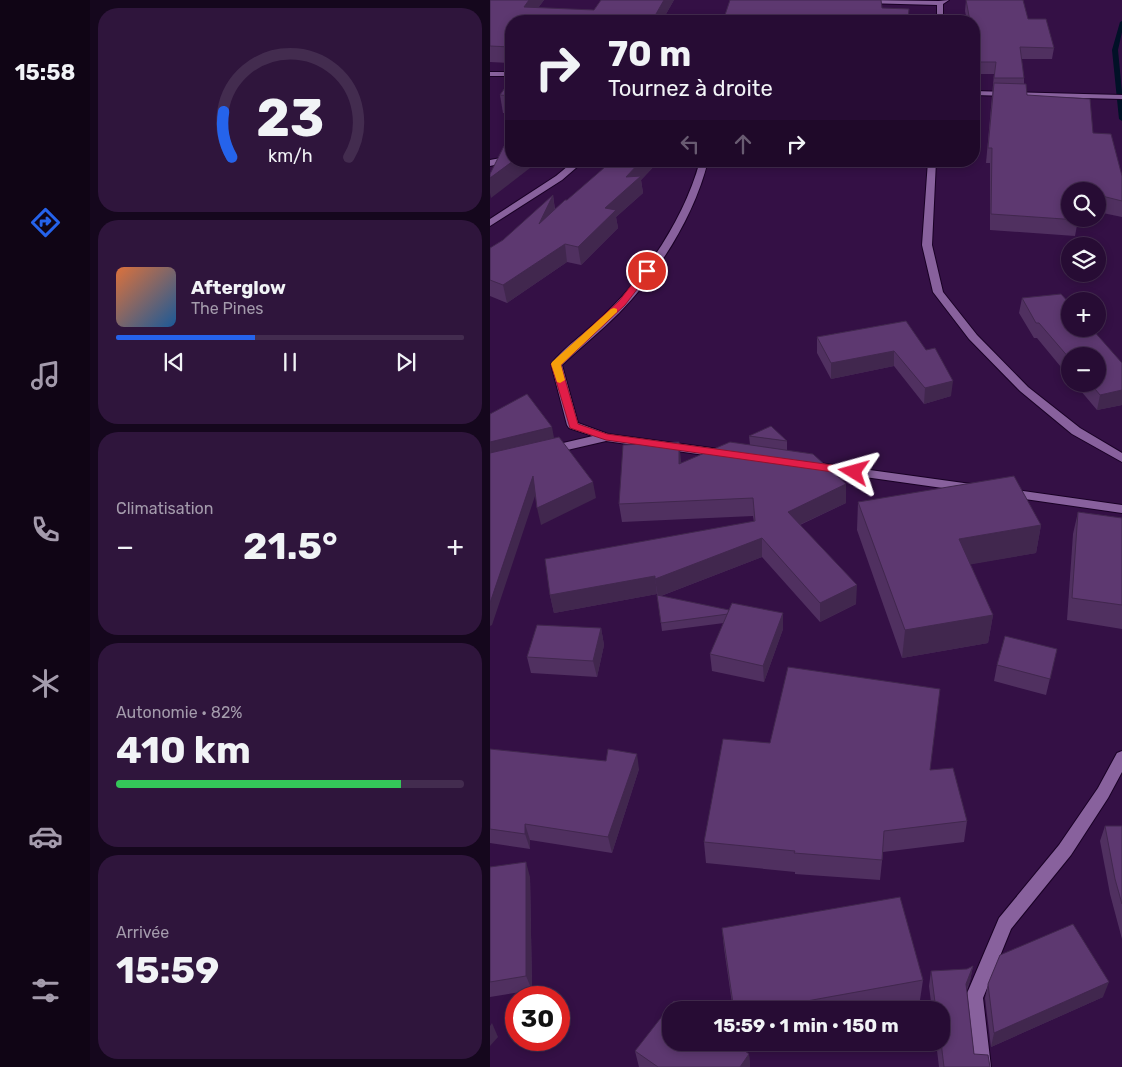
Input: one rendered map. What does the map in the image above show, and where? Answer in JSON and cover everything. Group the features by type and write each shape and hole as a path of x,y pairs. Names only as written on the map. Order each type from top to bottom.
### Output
{"street":[{"path":"855,1 940,3 948,0"},
{"path":"940,3 940,15"},
{"path":"490,74 505,74"},
{"path":"980,93 1122,97"},
{"path":"490,163 505,160"},
{"path":"490,223 573,167"},
{"path":"703,167 701,178 688,207 647,271 622,303 556,364 573,426 606,437 742,456"},
{"path":"932,167 927,245 938,292 973,337 1024,389 1076,432 1122,458"},
{"path":"538,453 606,437"},
{"path":"801,464 1122,509"},
{"path":"982,1067 974,998 1005,924 1065,850 1103,793 1122,757"}],"building":[{"path":"490,0 529,0 524,7 594,10 601,0 664,0 655,15 505,15 505,47 490,46"},
{"path":"730,0 881,0 882,8 909,9 908,15 725,15"},
{"path":"966,0 1023,0 1028,19 1046,19 1054,48 1020,47 1024,78 994,78 996,62 980,62 980,15 969,15"},
{"path":"994,83 1026,84 1027,95 1090,99 1093,133 1111,134 1122,176 1122,201 1106,197 1106,182 1061,182 1061,219 991,214 992,148 988,148"},
{"path":"505,88 505,95 500,95"},
{"path":"504,146 505,167 490,178 490,174"},
{"path":"605,167 635,167 626,177 641,176 605,208 616,210 578,247 565,244 503,285 490,280 490,248 503,240 553,195 539,224"},
{"path":"1061,294 1061,337 1099,337 1122,363 1122,390 1100,395 1098,392 1106,392 1106,347 1061,347 1061,349 1039,323 1036,323 1022,298"},
{"path":"906,321 926,350 935,348 953,381 925,388 894,351 831,363 817,337"},
{"path":"527,394 552,427 490,442 490,414"},
{"path":"771,426 787,441 749,436"},
{"path":"559,437 593,482 537,508 533,476 490,603 490,453"},
{"path":"679,442 679,464 730,442 813,454 846,484 788,512 857,585 820,603 762,538 655,579 655,576 550,595 545,559 755,521 753,498 619,504 623,445"},
{"path":"1014,476 1041,525 959,539 993,615 905,630 858,502"},
{"path":"1078,512 1122,518 1122,605 1072,598"},
{"path":"657,595 729,610 728,614 661,623"},
{"path":"732,603 783,613 763,666 710,654"},
{"path":"537,625 601,628 593,661 527,657"},
{"path":"1005,636 1057,649 1050,679 997,665"},
{"path":"788,667 940,689 930,770 953,768 967,821 884,831 882,860 794,853 795,851 704,842 723,739 770,743"},
{"path":"490,749 606,761 608,749 637,754 608,837 525,824 525,834 490,829"},
{"path":"1105,826 1122,826 1122,904 1115,879"},
{"path":"526,862 526,976 490,982 490,867"},
{"path":"900,897 923,980 807,1001 733,1001 722,928"},
{"path":"1073,924 1109,982 994,1033 988,984 1000,955"},
{"path":"973,966 966,984 974,1054 988,1055 990,1067 944,1067 942,1051 950,1051 950,1001 935,1001 931,971 967,969"},
{"path":"662,1016 662,1051 745,1051 749,1054 740,1067 658,1067 635,1051"}],"waterway":[{"path":"1122,22 1115,50 1122,119"}],"slow traffic":[{"path":"560,380 556,364 614,310"}],"route":[{"path":"647,271 622,303 556,364 573,426 606,437 854,472"}]}
